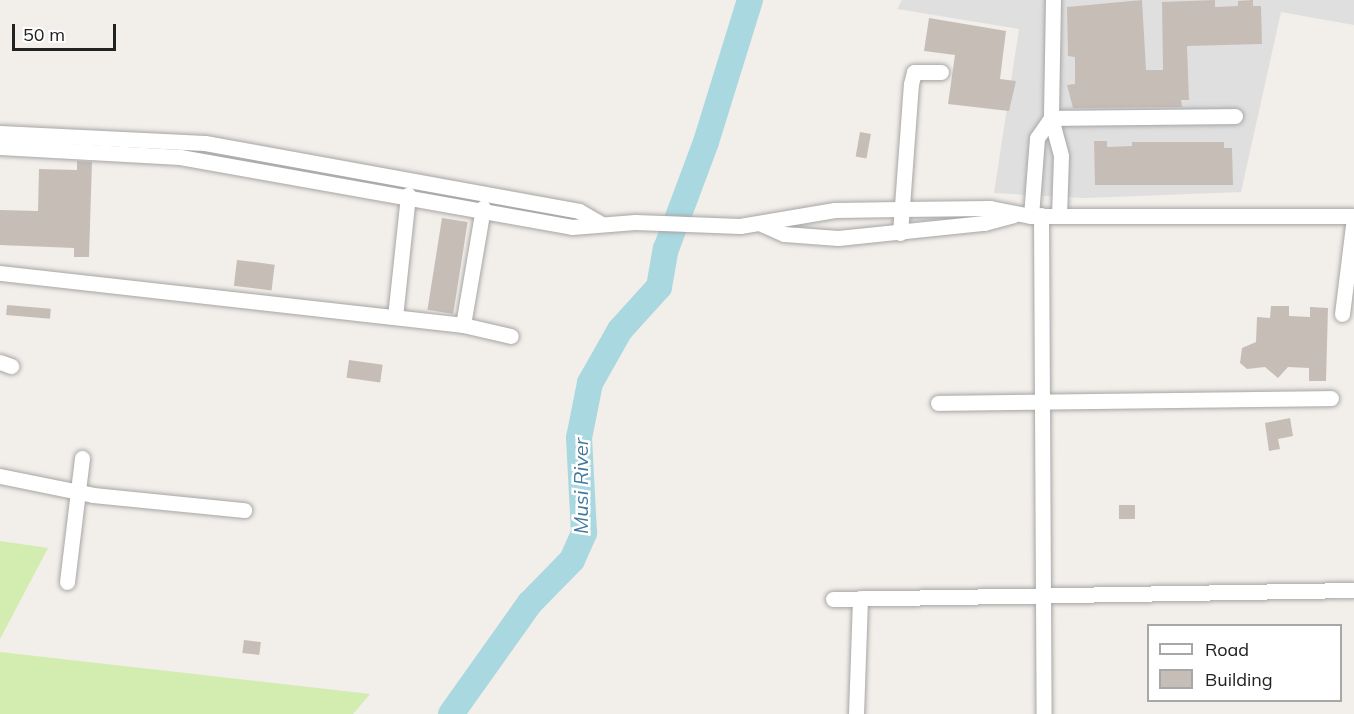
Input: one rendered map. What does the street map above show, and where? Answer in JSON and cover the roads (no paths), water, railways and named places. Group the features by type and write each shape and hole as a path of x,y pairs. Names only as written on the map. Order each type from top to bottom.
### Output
{"street":[{"path":"1053,0 1051,118 1061,156 1059,215"},
{"path":"900,233 900,209 914,72 941,72"},
{"path":"1051,118 1235,116"},
{"path":"1044,714 1042,402 1036,215 1037,138 1051,118"},
{"path":"0,133 275,172 331,175 579,211 600,223"},
{"path":"0,147 180,141 279,157 331,175 408,195 572,227 635,222 740,226 759,224 786,216 835,210 990,208 1013,215"},
{"path":"176,157 180,141"},
{"path":"275,172 279,157"},
{"path":"395,317 408,195"},
{"path":"463,325 483,208"},
{"path":"759,224 784,234 813,238 900,233 984,223 1013,215 1354,217 1342,314"},
{"path":"0,273 463,325 511,336"},
{"path":"938,403 1330,398"},
{"path":"67,582 82,458"},
{"path":"0,476 78,491 244,510"},
{"path":"833,599 1354,590"},
{"path":"856,714 860,598"}],"waterway":[{"name":"Musi River","path":"451,714 530,603 572,560 584,533 579,438 590,383 620,330 659,287 666,249 706,142 750,0"}]}
